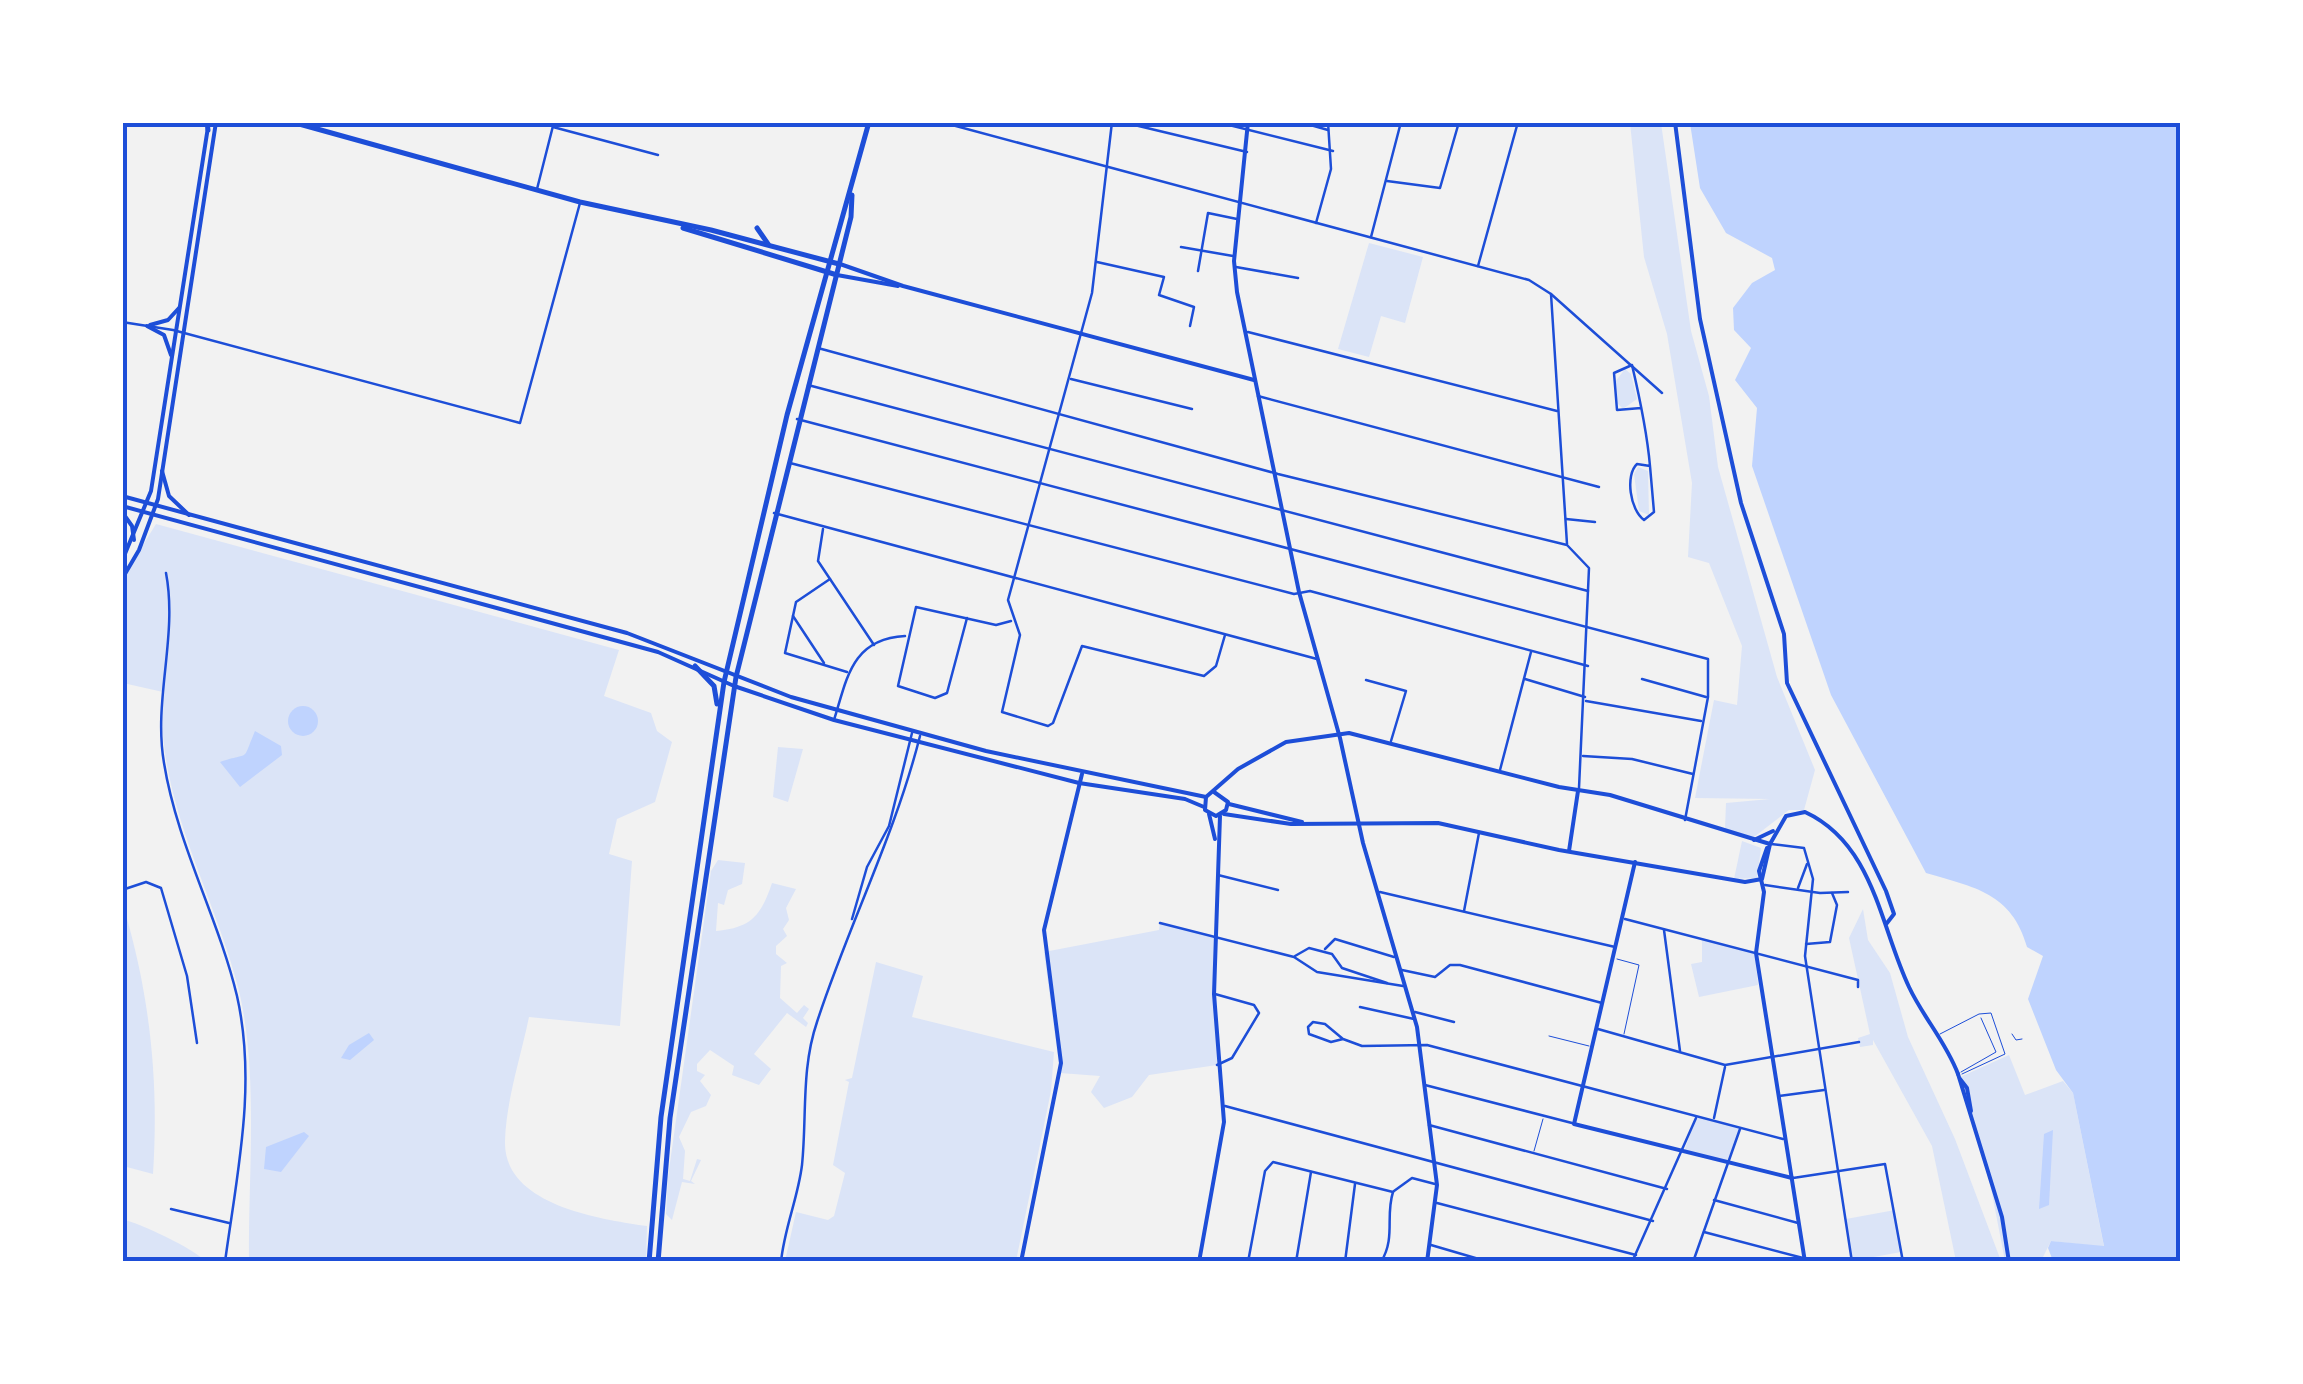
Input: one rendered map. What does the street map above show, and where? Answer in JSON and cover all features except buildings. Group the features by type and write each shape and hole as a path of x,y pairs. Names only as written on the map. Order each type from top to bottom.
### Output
{"main road":[{"path":"292,122 580,202 839,264"},
{"path":"649,1262 661,1117 724,682 786,415 852,192 868,122"},
{"path":"658,1262 670,1118 734,686 797,420 851,217 852,192"},
{"path":"681,226 687,232 837,274"},
{"path":"756,228 770,246"},
{"path":"695,666 716,691 716,728"}],"street":[{"path":"122,580 156,507 186,334 216,122"},
{"path":"940,122 1529,280 1551,294 1662,393"},
{"path":"1112,122 1082,334 1008,600 1020,635 1002,712 1048,726 1054,723 1082,646 1204,676 1216,666 1225,636"},
{"path":"1122,122 1247,152"},
{"path":"1216,122 1332,151"},
{"path":"1248,122 1234,268 1270,469 1298,592 1414,1015 1437,1185 1427,1262"},
{"path":"1300,122 1330,130"},
{"path":"1316,224 1332,151 1328,122"},
{"path":"1370,238 1401,122"},
{"path":"1388,180 1440,188 1460,122"},
{"path":"1478,266 1518,122"},
{"path":"1675,122 1700,319 1741,503 1781,621 1785,677 1829,780 1886,892 1894,914 1886,923"},
{"path":"122,561 148,504 208,125"},
{"path":"537,190 554,125 658,154"},
{"path":"122,322 176,331 520,422 580,202"},
{"path":"1198,271 1208,213 1238,219"},
{"path":"1181,247 1234,256"},
{"path":"1095,262 1164,277 1162,299 1194,307 1190,326"},
{"path":"839,264 903,286 1254,380"},
{"path":"1234,268 1250,266 1298,278"},
{"path":"837,274 883,286 903,286"},
{"path":"1551,294 1567,546"},
{"path":"148,326 168,320 181,304"},
{"path":"148,326 166,339 171,364"},
{"path":"1245,331 1556,411"},
{"path":"816,348 1567,546 1589,568 1588,666 1569,852"},
{"path":"1632,365 1642,408 1650,466 1654,512 1644,520 1635,510 1630,476 1638,464 1650,466"},
{"path":"1632,365 1614,372 1613,403 1624,413 1642,408"},
{"path":"1070,378 1192,410"},
{"path":"807,384 1588,591"},
{"path":"1257,396 1598,487"},
{"path":"797,420 1708,659 1708,698 1684,820"},
{"path":"788,463 1029,527 1298,592 1310,591 1588,666"},
{"path":"162,471 169,496 193,518"},
{"path":"122,496 627,634 837,710 1082,774 1206,797 1238,769 1286,742 1339,733 1578,791 1610,795 1751,840 1804,848 1812,892 1804,943 1852,1262"},
{"path":"122,509 145,512 658,652 734,686 834,720 1079,784 1185,799 1204,807 1216,844 1214,994 1217,1065 1224,1106 1199,1262"},
{"path":"122,509 132,526 134,540"},
{"path":"774,513 823,530 1317,659"},
{"path":"1564,519 1595,522"},
{"path":"823,530 817,553 874,644"},
{"path":"166,573 170,624 161,718 163,759 171,799 236,995 244,1038 246,1120 225,1262"},
{"path":"830,578 801,594 792,615 785,652 847,672"},
{"path":"967,618 947,693 941,697 906,692 898,686 916,607 967,618 996,625 1012,620"},
{"path":"792,615 825,665"},
{"path":"834,720 847,672 874,644 907,636"},
{"path":"1500,771 1532,650"},
{"path":"1524,678 1585,699 1704,722"},
{"path":"1642,679 1708,698"},
{"path":"1366,680 1406,691 1391,743"},
{"path":"853,920 867,867 889,826 913,730"},
{"path":"780,1262 801,1170 810,1050 870,874 891,837 921,733"},
{"path":"1581,756 1632,759 1694,774"},
{"path":"1021,1262 1061,1062 1044,930 1082,774"},
{"path":"1214,792 1250,812 1306,823"},
{"path":"1204,807 1206,797"},
{"path":"1216,844 1228,802"},
{"path":"1702,1232 1804,1260 1756,953 1770,844 1786,816 1800,811 1829,827 1855,857 1916,1000 1959,1076 2002,1217 2009,1262"},
{"path":"1209,814 1306,823 1433,823 1741,882 1763,882 1812,892 1848,892"},
{"path":"1751,840 1777,829"},
{"path":"1464,913 1480,833"},
{"path":"1574,1124 1635,862"},
{"path":"1798,888 1808,862"},
{"path":"1217,875 1278,890"},
{"path":"122,890 146,882 162,888 186,976 197,1043"},
{"path":"1378,892 1617,948"},
{"path":"1804,943 1830,942 1837,905 1831,892"},
{"path":"1624,918 1858,980 1858,987"},
{"path":"1160,923 1294,958 1310,970 1341,971 1405,986"},
{"path":"1664,929 1680,1052"},
{"path":"1324,950 1335,938 1397,957"},
{"path":"1294,958 1304,948 1324,950 1341,971"},
{"path":"1400,969 1435,977 1450,965 1460,964 1603,1003"},
{"path":"1214,994 1254,1005 1259,1012 1232,1058 1217,1065"},
{"path":"1360,1007 1454,1022"},
{"path":"1343,1039 1319,1038 1308,1030 1311,1024 1320,1022 1343,1039 1362,1046 1420,1046 1785,1140"},
{"path":"1596,1029 1725,1066 1860,1042"},
{"path":"1713,1121 1725,1066"},
{"path":"1424,1085 1792,1178 1879,1164 1888,1168 1903,1262"},
{"path":"1777,1096 1824,1090"},
{"path":"1224,1106 1653,1220"},
{"path":"1632,1262 1684,1152 1696,1116"},
{"path":"1428,1124 1668,1188"},
{"path":"1693,1261 1740,1128"},
{"path":"1248,1262 1265,1171 1273,1162 1393,1192"},
{"path":"1275,1262 1296,1261 1312,1170"},
{"path":"1381,1262 1392,1236 1389,1209 1393,1192 1412,1178 1437,1185"},
{"path":"1345,1262 1356,1182"},
{"path":"1712,1200 1798,1223"},
{"path":"1435,1202 1636,1254"},
{"path":"171,1209 230,1223"},
{"path":"1429,1245 1489,1262"}],"lane":[{"path":"1614,958 1639,965 1624,1037"},
{"path":"1938,1034 1990,1012 2006,1052 1959,1076"},
{"path":"1959,1076 1996,1050 1979,1014"},
{"path":"2012,1034 2016,1040 2022,1040"},
{"path":"1549,1036 1592,1047"},
{"path":"1534,1154 1544,1116"}],"shaded area":[{"path":"1630,123 1661,123 1691,331 1709,396 1718,467 1777,677 1815,770 1804,810 1789,810 1754,837 1725,829 1726,803 1770,799 1695,798 1714,700 1737,705 1742,646 1709,563 1688,557 1692,483 1667,334 1644,257"},
{"path":"1369,243 1423,257 1405,323 1381,316 1369,357 1338,349"},
{"path":"1625,369 1631,374 1637,399 1623,409 1617,403 1615,382"},
{"path":"1638,467 1648,471 1649,515 1639,511 1634,474"},
{"path":"156,524 619,650 604,696 651,713 657,731 672,742 655,802 617,819 609,854 632,861 620,1026 529,1017 511,1094 505,1141 509,1163 520,1180 537,1194 581,1213 647,1226 646,1261 249,1261 250,1087 238,987 176,805 167,767 163,692 123,683 122,579"},
{"path":"778,747 803,749 788,802 773,797"},
{"path":"1742,841 1761,848 1757,878 1734,879"},
{"path":"718,860 745,863 742,884 728,890 724,905 718,903 716,931 738,927 753,918 772,883 796,889 786,908 789,920 783,929 787,936 776,946 776,954 787,963 781,966 780,998 797,1013 804,1005 809,1009 803,1018 808,1023 806,1027 787,1013 754,1054 771,1069 759,1085 732,1075 734,1066 710,1050 697,1064 697,1071 705,1075 700,1081 711,1095 706,1106 691,1112 679,1137 685,1151 683,1179 690,1181 697,1159 701,1160 691,1181 695,1184 682,1182 672,1220 666,1214 668,1177 711,871"},
{"path":"123,905 140,972 150,1038 155,1105 153,1174 123,1166"},
{"path":"1863,909 1868,940 1890,973 1908,1037 1955,1139 2001,1261 1956,1261 1932,1146 1873,1040 1873,1045 1860,1047 1858,1038 1870,1034 1849,938"},
{"path":"1160,923 1216,936 1217,1065 1149,1075 1132,1097 1104,1108 1091,1092 1100,1076 1060,1073 1044,952 1159,930"},
{"path":"1702,938 1755,953 1758,985 1699,997 1691,964 1702,962"},
{"path":"876,962 923,976 912,1017 1054,1052 1051,1091 1016,1261 785,1261 796,1212 828,1220 834,1216 845,1173 833,1165 849,1082 845,1080 852,1078"},
{"path":"2009,1055 2025,1095 2063,1081 2073,1093 2104,1247 2051,1241 2041,1261 2005,1261 1990,1183 1958,1078"},
{"path":"1696,1117 1740,1128 1726,1164 1684,1152"},
{"path":"1895,1210 1901,1252 1852,1261 1846,1219"},
{"path":"122,1219 166,1237 205,1261 123,1261"}],"water":[{"path":"1690,123 2180,123 2180,1261 2053,1261 2048,1248 2051,1241 2104,1246 2073,1093 2056,1070 2028,999 2043,956 2027,947 2012,915 1989,895 1926,873 1831,695 1752,466 1757,408 1735,380 1751,348 1734,330 1733,308 1752,283 1775,270 1772,258 1726,233 1700,188"},
{"path":"303,706 317,715 318,721 309,735 303,736 289,727 288,721 297,707"},
{"path":"255,731 281,746 282,755 240,787 220,762 244,755"},
{"path":"369,1033 374,1040 350,1060 341,1058 349,1045"},
{"path":"2053,1130 2049,1205 2039,1209 2044,1134"},
{"path":"304,1132 309,1136 281,1172 264,1169 266,1147"}]}
